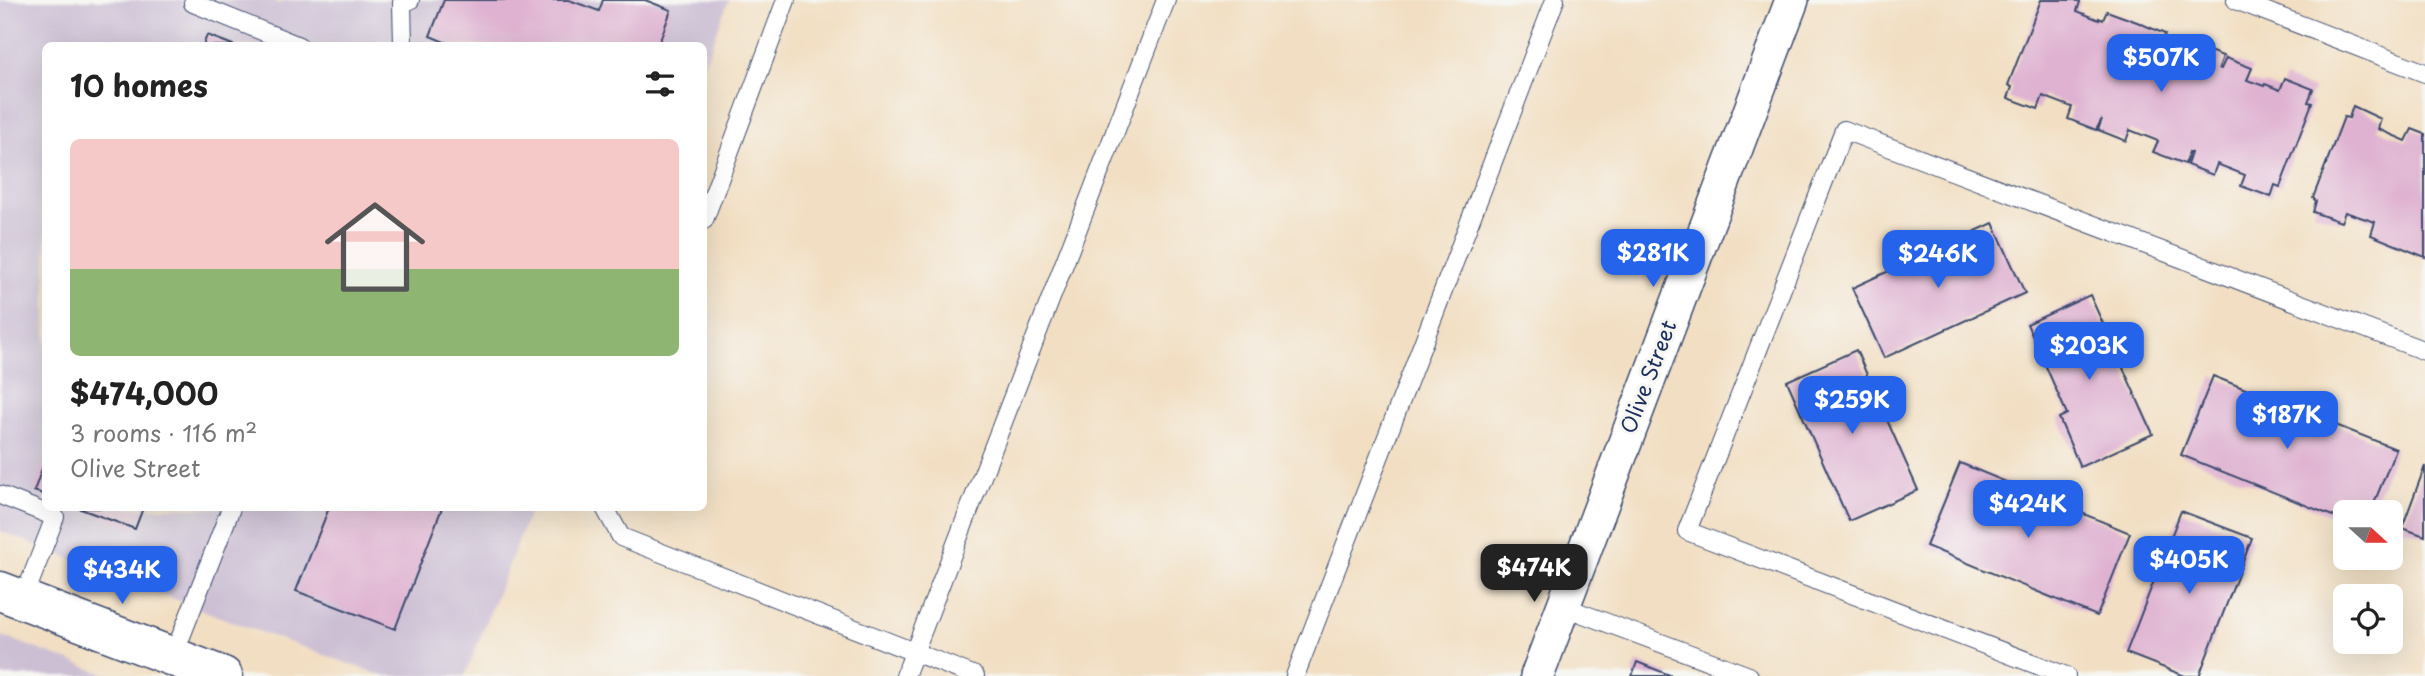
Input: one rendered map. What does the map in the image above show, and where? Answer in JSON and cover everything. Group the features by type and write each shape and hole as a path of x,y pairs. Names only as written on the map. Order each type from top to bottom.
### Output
{"street":[{"name":"Olive Street","path":"1537,676 1792,0"},
{"path":"12,595 223,676"}],"lane":[{"path":"403,42 402,3 410,0"},
{"path":"707,212 786,0"},
{"path":"905,676 1166,0"},
{"path":"1295,676 1555,0"},
{"path":"2236,0 2425,73"},
{"path":"193,3 289,42"},
{"path":"2066,676 1687,531 1844,130 2425,351"},
{"path":"0,495 55,517 12,595"},
{"path":"173,657 230,511"},
{"path":"607,511 621,537 975,676"},
{"path":"1562,606 1749,676"}],"shaded area":[{"path":"0,0 275,0 277,4 288,0 729,0 707,57 707,42 42,42 42,511 530,511 465,676 383,676 233,622 0,531"},
{"path":"0,635 110,676 0,676"}],"building":[{"path":"444,0 569,0 599,11 603,0 645,0 671,10 659,42 444,42 430,36"},
{"path":"2041,0 2075,0 2080,2 2077,11 2099,20 2103,20 2107,11 2137,22 2165,34 2161,45 2191,57 2196,46 2223,56 2219,68 2221,69 2226,58 2252,68 2247,80 2264,86 2265,84 2280,90 2285,78 2313,89 2308,102 2312,103 2280,187 2275,185 2271,197 2241,186 2245,175 2217,164 2213,175 2187,165 2191,153 2189,152 2185,164 2153,152 2158,141 2130,130 2126,141 2098,130 2102,119 2096,130 2068,119 2072,107 2043,96 2038,109 2008,98 2012,87 2008,85"},
{"path":"207,35 225,42 204,42"},
{"path":"2353,106 2381,119 2378,129 2406,141 2412,129 2425,134 2425,257 2371,235 2375,222 2345,212 2341,222 2313,212 2316,201 2313,198 2344,117 2349,118"},
{"path":"1993,223 2025,293 1884,358 1852,288"},
{"path":"2090,295 2153,434 2080,467 2059,418 2067,414 2027,324"},
{"path":"1856,350 1918,490 1849,521 1787,381"},
{"path":"2213,376 2396,449 2375,500 2333,500 2333,516 2181,455"},
{"path":"1960,463 2130,533 2097,616 1926,546"},
{"path":"2425,466 2425,536 2403,528"},
{"path":"42,468 42,494 34,491"},
{"path":"86,511 142,511 135,529"},
{"path":"328,511 441,511 395,629 296,591"},
{"path":"2181,511 2252,538 2199,676 2185,676 2126,653"},
{"path":"1637,662 1672,676 1632,676"}]}
